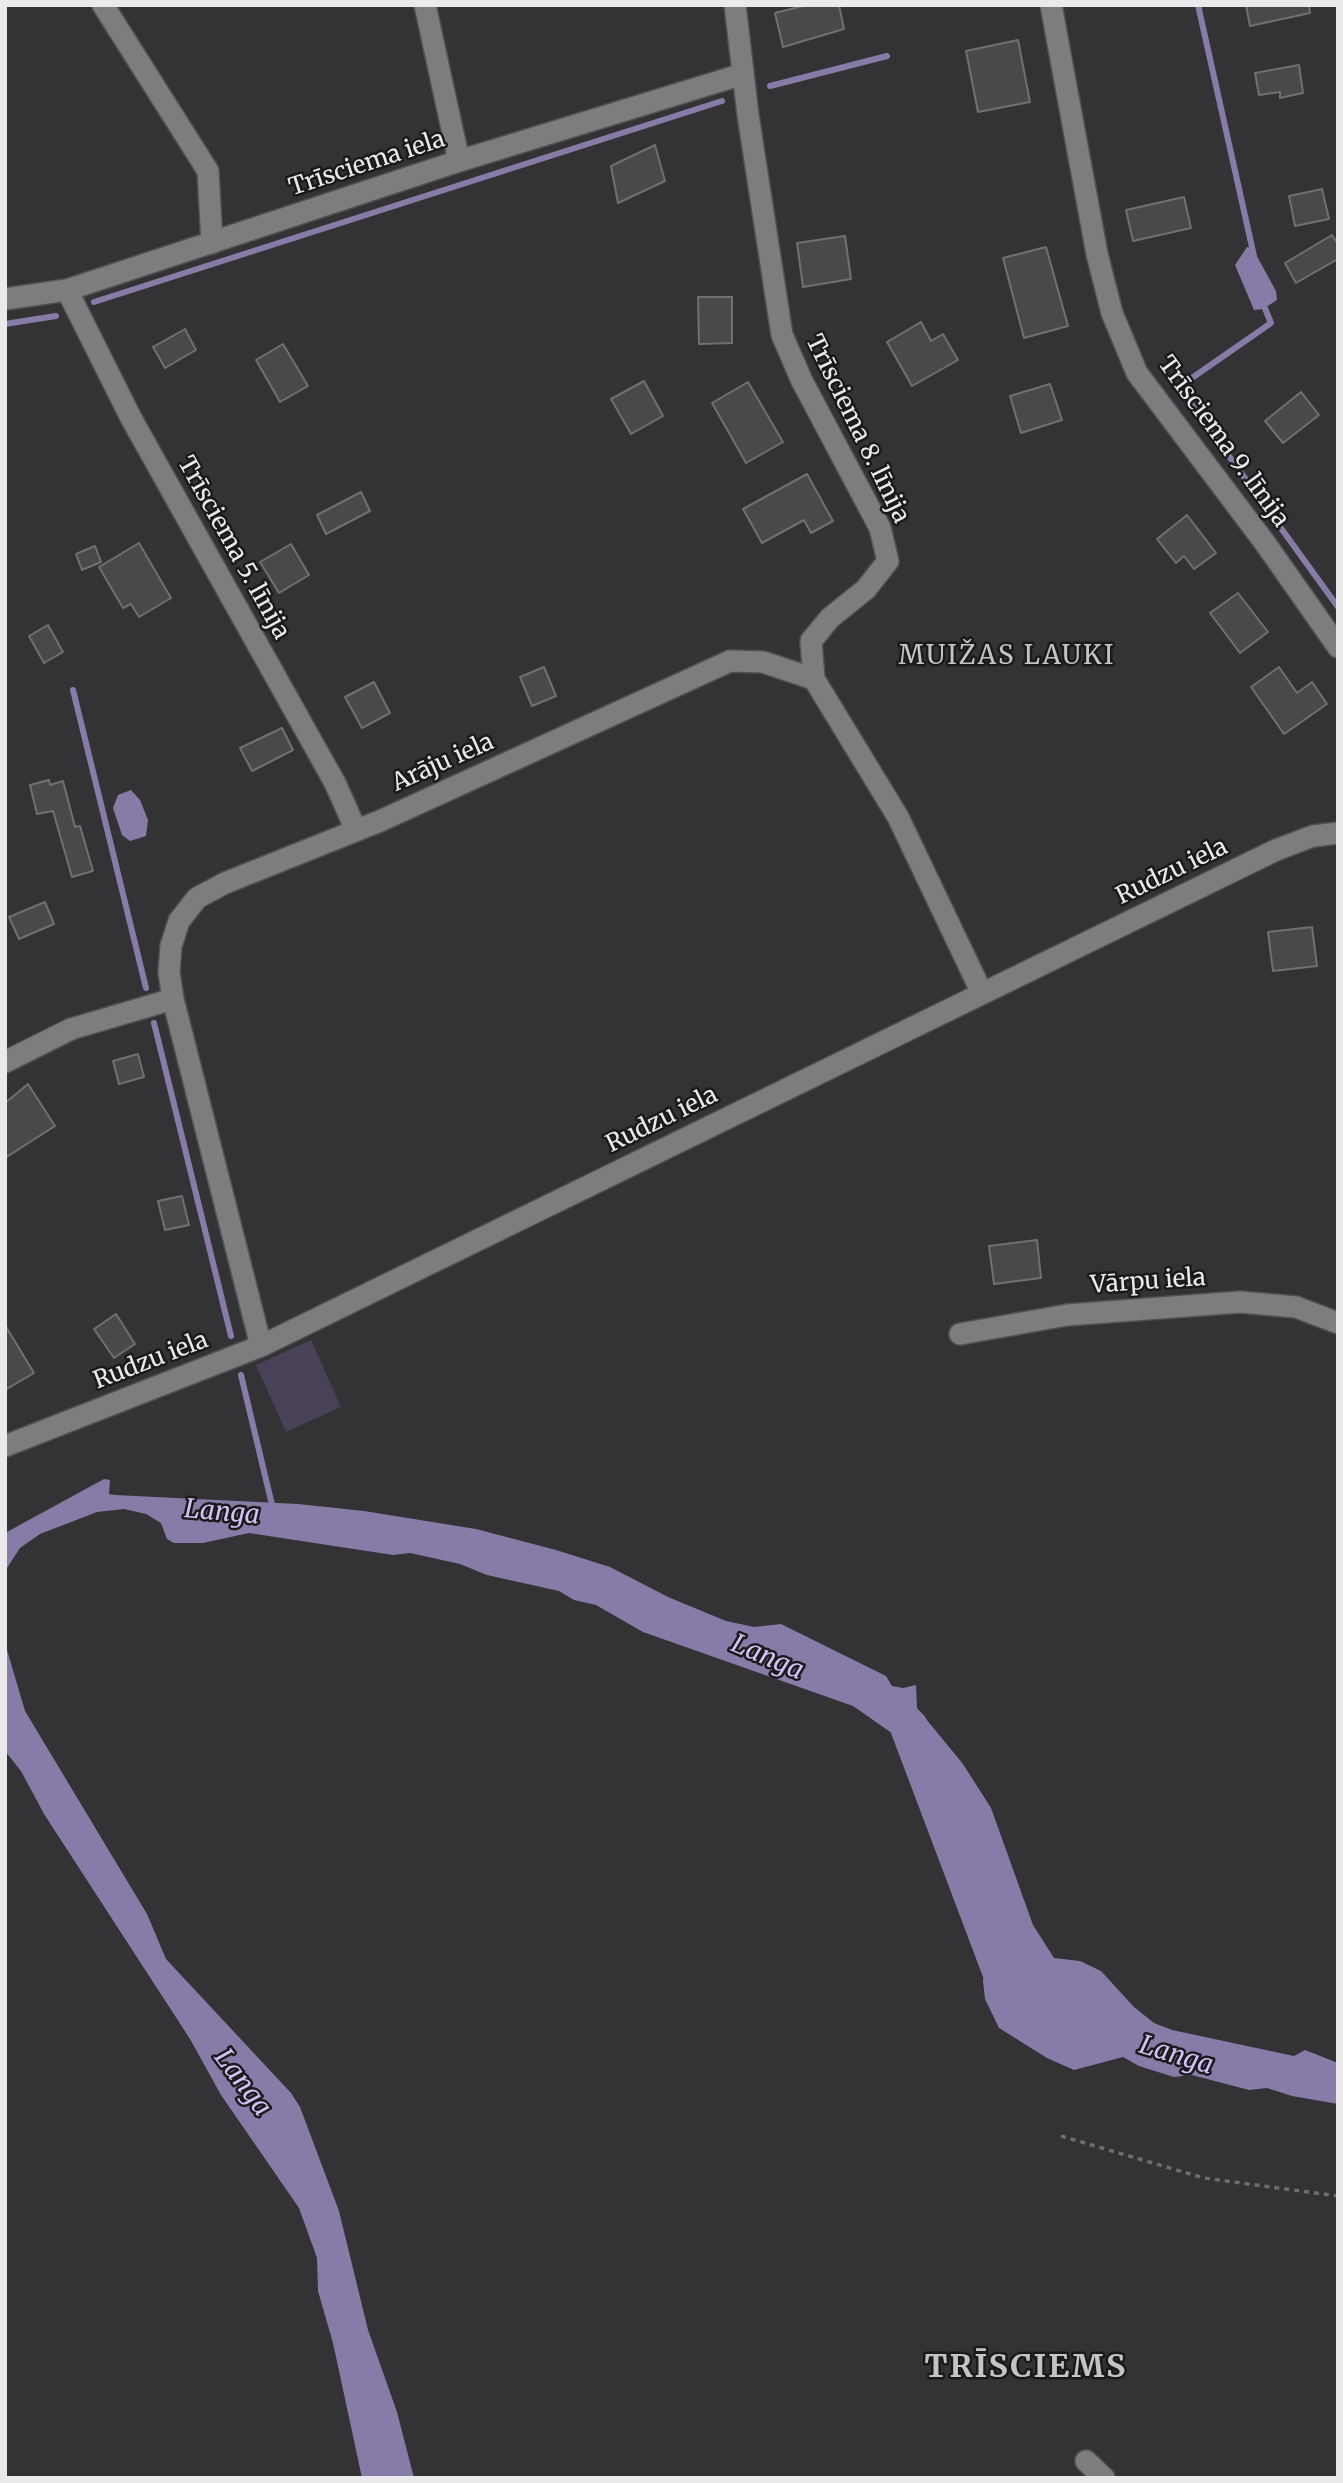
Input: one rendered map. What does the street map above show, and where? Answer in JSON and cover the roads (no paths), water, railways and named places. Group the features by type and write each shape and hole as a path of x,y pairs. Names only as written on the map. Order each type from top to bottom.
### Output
{"street":[{"path":"103,5 208,171 212,243"},
{"path":"425,5 459,161"},
{"name":"Trīsciema 8. līnija","path":"735,5 782,335 802,381 880,528 888,562 866,589 830,618 811,641 814,679"},
{"name":"Trīsciema 9. līnija","path":"1051,5 1097,254 1112,313 1137,373 1265,543 1338,647"},
{"name":"Trīsciema iela","path":"5,299 67,290 459,161 743,74"},
{"name":"Trīsciema 5. līnija","path":"67,290 131,418 335,783 356,830"},
{"name":"Arāju iela","path":"261,1346 173,999 169,972 171,946 179,921 197,898 225,883 356,830 730,661 763,662 814,679"},
{"path":"814,679 898,817 982,993"},
{"name":"Rudzu iela","path":"5,1446 261,1346 1276,850 1313,836 1338,833"},
{"path":"5,1062 71,1029 173,999"},
{"name":"Vārpu iela","path":"960,1334 1067,1315 1240,1302 1296,1307 1338,1323"},
{"path":"1086,2461 1104,2478"}],"water":[{"path":"1247,247 1253,249 1276,291 1277,300 1263,309 1254,310 1235,265"},
{"path":"131,790 140,800 148,820 146,836 130,841 122,835 113,808 118,795"},
{"path":"104,1479 110,1480 109,1494 115,1495 298,1504 364,1511 476,1529 610,1567 668,1597 726,1621 754,1627 781,1624 886,1676 892,1686 903,1688 916,1685 917,1708 963,1764 991,1808 1033,1925 1054,1958 1080,1961 1101,1971 1134,2007 1154,2023 1172,2030 1294,2056 1305,2050 1338,2063 1338,2104 1292,2096 1267,2088 1249,2090 1192,2075 1174,2077 1139,2066 1123,2057 1074,2070 1047,2058 999,2028 985,1999 983,1981 990,1933 987,1921 970,1894 968,1876 948,1831 950,1820 947,1808 910,1750 896,1736 853,1706 643,1632 596,1605 574,1600 559,1591 487,1575 460,1564 410,1553 393,1555 249,1533 203,1543 174,1543 167,1539 161,1523 146,1514 124,1509 97,1512 40,1534 20,1548 5,1571 5,1533"},
{"path":"5,1643 25,1711 147,1914 166,1959 291,2093 300,2107 339,2211 368,2330 397,2412 414,2478 362,2478 333,2343 318,2291 317,2258 299,2208 221,2095 190,2039 44,1814 21,1771 5,1751"}],"waterway":[{"path":"1198,5 1254,256"},
{"path":"770,86 887,56"},
{"path":"94,302 722,101"},
{"path":"1262,301 1271,323 1179,387 1338,607"},
{"path":"5,324 56,316"},
{"path":"73,690 146,988"},
{"path":"154,1023 231,1336"},
{"path":"241,1375 273,1509"},
{"name":"Langa","path":"909,1727 1009,1992"}],"district":[{"name":"MUIŽAS LAUKI","path":"1007,657"},
{"name":"TRĪSCIEMS","path":"1026,2368"}]}
